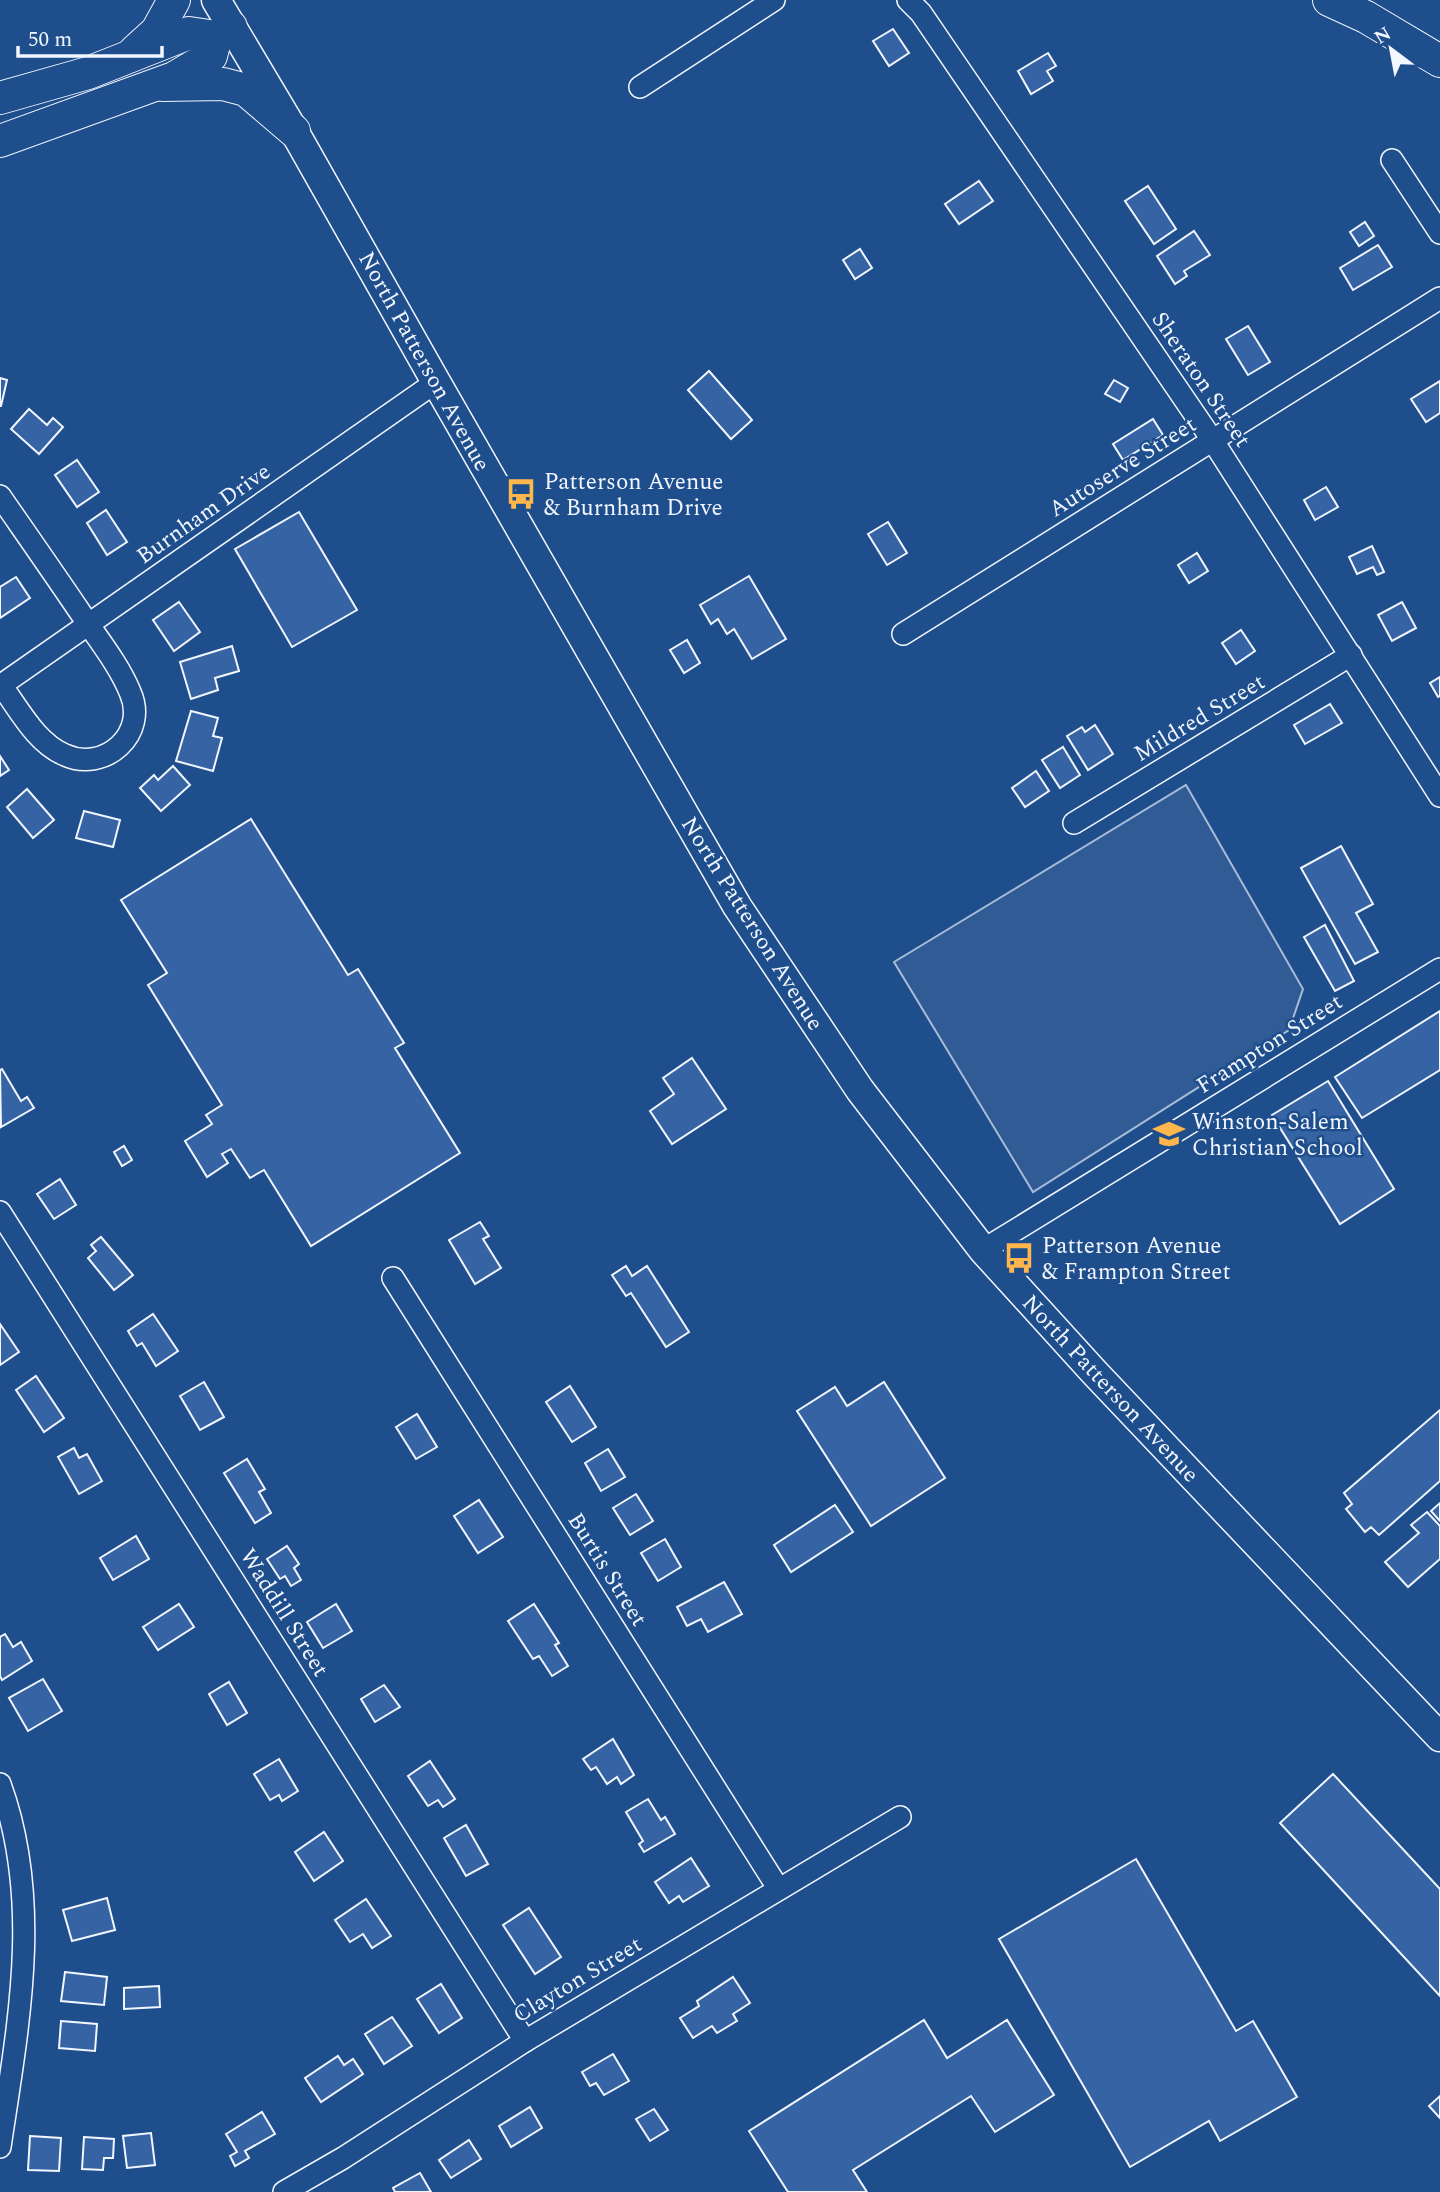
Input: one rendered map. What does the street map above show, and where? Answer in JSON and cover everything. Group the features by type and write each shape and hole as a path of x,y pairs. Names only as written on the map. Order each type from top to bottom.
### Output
{"highway":[{"path":"128,57 157,31 174,0"},
{"path":"1329,0 1366,17 1440,61"},
{"path":"0,99 88,73 221,21"},
{"path":"0,141 174,78 211,56 221,21"},
{"path":"154,85 223,84 246,90 294,131"}],"main road":[{"name":"North Patterson Avenue","path":"221,21 294,131 737,906 860,1090 984,1250 1094,1372 1440,1737"}],"street":[{"path":"640,87 774,0"},
{"name":"Sheraton Street","path":"908,0 921,13 1213,441 1440,796"},
{"path":"1392,160 1440,233"},
{"name":"Autoserve Street","path":"903,634 1440,298"},
{"name":"Burnham Drive","path":"1,685 436,383"},
{"path":"0,496 89,625 131,692 135,709 134,727 117,748 94,758 75,759 51,748 33,729 1,685"},
{"name":"Mildred Street","path":"1074,823 1351,655"},
{"name":"Frampton Street","path":"984,1250 1440,969"},
{"name":"Waddill Street","path":"0,1212 525,2041"},
{"name":"Burtis Street","path":"393,1278 778,1888"},
{"path":"0,1784 8,1806 19,1857 25,1945 19,2015 0,2147"},
{"name":"Clayton Street","path":"284,2192 343,2158 525,2041 900,1817"}],"shaded area":[{"path":"1186,785 1303,989 1289,1030 1033,1192 894,962"}],"building":[{"path":"893,29 909,53 889,66 873,41"},
{"path":"1048,53 1056,66 1047,71 1053,81 1031,94 1018,71"},
{"path":"979,181 993,201 959,224 945,204"},
{"path":"1148,186 1176,229 1154,244 1125,201"},
{"path":"1365,222 1374,236 1359,246 1350,232"},
{"path":"1194,231 1210,255 1184,271 1187,276 1175,284 1157,256"},
{"path":"1378,245 1392,267 1353,290 1340,268"},
{"path":"860,249 872,268 855,279 843,260"},
{"path":"1248,326 1270,362 1248,375 1226,339"},
{"path":"709,371 752,420 731,439 688,390"},
{"path":"0,378 7,380 1,406 0,406"},
{"path":"1114,380 1128,388 1120,402 1105,394"},
{"path":"1440,381 1440,413 1426,422 1411,399"},
{"path":"29,409 47,425 53,418 63,427 39,454 11,429"},
{"path":"1153,419 1163,435 1123,460 1113,444"},
{"path":"77,460 99,492 77,507 55,475"},
{"path":"1326,487 1338,507 1315,520 1304,500"},
{"path":"106,510 127,542 107,555 87,523"},
{"path":"299,512 357,610 292,647 235,549"},
{"path":"888,522 907,553 887,565 868,534"},
{"path":"1372,546 1384,572 1377,575 1373,567 1357,574 1349,557"},
{"path":"1197,553 1208,571 1189,583 1178,565"},
{"path":"749,576 786,639 752,659 734,629 727,634 718,619 711,624 700,605"},
{"path":"16,577 30,598 0,618 0,587"},
{"path":"179,602 200,632 174,651 153,620"},
{"path":"1402,602 1416,628 1392,641 1378,615"},
{"path":"1241,630 1255,651 1236,664 1222,643"},
{"path":"687,640 700,663 684,673 670,650"},
{"path":"232,646 239,671 215,678 218,690 191,699 180,662"},
{"path":"1440,677 1440,696 1438,697 1430,683"},
{"path":"1330,704 1342,723 1305,744 1294,725"},
{"path":"191,711 218,718 213,736 222,738 213,771 176,761"},
{"path":"1095,725 1113,754 1088,770 1067,736 1082,727 1085,732"},
{"path":"1063,747 1080,775 1060,788 1042,760"},
{"path":"0,756 9,770 0,776"},
{"path":"173,766 190,785 161,811 140,788 154,775 158,780"},
{"path":"1036,771 1049,791 1025,807 1012,788"},
{"path":"27,789 54,820 33,838 7,807"},
{"path":"84,811 120,820 113,847 76,838"},
{"path":"251,819 348,975 358,969 404,1043 395,1048 460,1153 311,1246 264,1170 250,1178 231,1149 222,1154 228,1163 207,1177 185,1141 212,1124 206,1115 222,1105 148,985 167,973 121,900"},
{"path":"1341,846 1373,904 1356,913 1378,952 1355,964 1301,868"},
{"path":"1325,925 1354,981 1335,991 1304,937"},
{"path":"1440,1011 1440,1070 1362,1118 1335,1077"},
{"path":"692,1058 726,1109 672,1144 650,1111 674,1094 663,1078"},
{"path":"2,1069 21,1101 27,1097 34,1108 1,1127 0,1070"},
{"path":"1328,1081 1394,1189 1340,1224 1272,1115"},
{"path":"124,1146 132,1160 122,1166 114,1152"},
{"path":"60,1179 76,1205 54,1219 37,1194"},
{"path":"480,1222 489,1236 483,1239 501,1268 475,1284 449,1240"},
{"path":"101,1237 133,1275 114,1290 88,1258 96,1251 91,1245"},
{"path":"626,1266 632,1276 647,1266 689,1332 666,1347 631,1293 626,1296 612,1275"},
{"path":"153,1314 178,1351 156,1366 142,1343 137,1346 128,1331"},
{"path":"0,1324 19,1352 0,1365"},
{"path":"36,1376 64,1418 44,1432 16,1390"},
{"path":"204,1382 224,1417 200,1430 180,1396"},
{"path":"884,1382 945,1478 871,1526 797,1411 835,1387 847,1406"},
{"path":"570,1386 596,1427 572,1442 546,1402"},
{"path":"1440,1410 1440,1481 1379,1535 1371,1527 1365,1532 1346,1509 1352,1504 1344,1493"},
{"path":"417,1414 437,1447 416,1459 396,1427"},
{"path":"74,1448 79,1458 87,1454 102,1481 79,1494 58,1457"},
{"path":"608,1449 625,1477 601,1491 585,1463"},
{"path":"247,1459 265,1489 259,1492 271,1513 255,1523 224,1473"},
{"path":"636,1494 653,1521 630,1535 613,1508"},
{"path":"479,1500 503,1537 478,1553 454,1516"},
{"path":"1440,1503 1440,1521 1431,1511"},
{"path":"835,1505 853,1532 791,1572 774,1545"},
{"path":"1427,1512 1440,1526 1440,1559 1408,1587 1385,1562 1419,1533 1411,1525"},
{"path":"136,1536 149,1559 113,1580 100,1558"},
{"path":"665,1539 681,1567 658,1581 641,1553"},
{"path":"287,1546 299,1564 294,1568 301,1580 291,1586 285,1576 280,1579 267,1559"},
{"path":"724,1582 742,1614 708,1632 701,1619 687,1626 677,1607"},
{"path":"179,1604 194,1627 158,1650 143,1627"},
{"path":"336,1604 352,1631 323,1648 307,1622"},
{"path":"534,1604 559,1643 555,1645 568,1666 552,1676 539,1656 533,1659 508,1621"},
{"path":"5,1634 13,1647 21,1642 32,1661 2,1680 0,1637"},
{"path":"43,1679 62,1711 28,1731 9,1698"},
{"path":"229,1682 247,1713 227,1725 209,1694"},
{"path":"384,1685 400,1707 375,1722 361,1699"},
{"path":"613,1739 634,1775 621,1784 617,1777 607,1784 596,1767 591,1770 583,1759"},
{"path":"279,1759 298,1791 282,1801 279,1795 270,1800 254,1774"},
{"path":"430,1761 455,1799 443,1807 438,1800 428,1806 408,1776"},
{"path":"1333,1774 1440,1889 1440,1996 1280,1823"},
{"path":"648,1799 661,1820 665,1817 675,1834 644,1852 639,1844 643,1841 626,1812"},
{"path":"466,1825 488,1864 466,1876 444,1838"},
{"path":"324,1832 343,1861 314,1881 295,1852"},
{"path":"691,1858 709,1886 683,1902 679,1896 669,1903 655,1882"},
{"path":"1136,1859 1236,2031 1253,2021 1297,2097 1220,2141 1209,2121 1130,2167 999,1939"},
{"path":"107,1898 115,1930 72,1941 63,1910"},
{"path":"366,1899 391,1936 372,1948 363,1934 350,1942 335,1920"},
{"path":"529,1908 561,1957 535,1974 503,1925"},
{"path":"65,1972 107,1977 104,2005 61,2001"},
{"path":"733,1977 750,2003 733,2014 737,2021 717,2033 712,2026 693,2038 680,2018 699,2006 697,2001"},
{"path":"441,1984 462,2018 439,2033 417,1999"},
{"path":"159,1986 160,2007 124,2009 124,1988"},
{"path":"392,2017 412,2046 384,2064 365,2034"},
{"path":"924,2020 947,2058 1007,2020 1054,2095 995,2132 971,2096 853,2170 867,2192 788,2192 749,2131"},
{"path":"61,2021 97,2024 95,2051 59,2048"},
{"path":"613,2054 629,2081 604,2095 596,2083 590,2086 582,2072"},
{"path":"338,2056 344,2065 353,2059 363,2074 321,2102 305,2078"},
{"path":"1440,2096 1440,2118 1429,2106"},
{"path":"530,2107 542,2128 511,2147 499,2126"},
{"path":"654,2109 668,2130 650,2141 636,2119"},
{"path":"262,2112 275,2134 245,2151 249,2158 235,2166 230,2156 237,2152 226,2134"},
{"path":"151,2133 155,2165 127,2168 123,2136"},
{"path":"30,2136 61,2138 59,2171 28,2170"},
{"path":"84,2137 114,2139 113,2158 104,2158 103,2170 82,2169"},
{"path":"469,2140 481,2159 451,2178 439,2160"},
{"path":"420,2173 431,2192 395,2192 393,2188"}],"place":[{"name":"Patterson Avenue & Burnham Drive","path":"521,494"},
{"name":"Winston-Salem Christian School","path":"1169,1134"},
{"name":"Patterson Avenue & Frampton Street","path":"1019,1258"}]}
